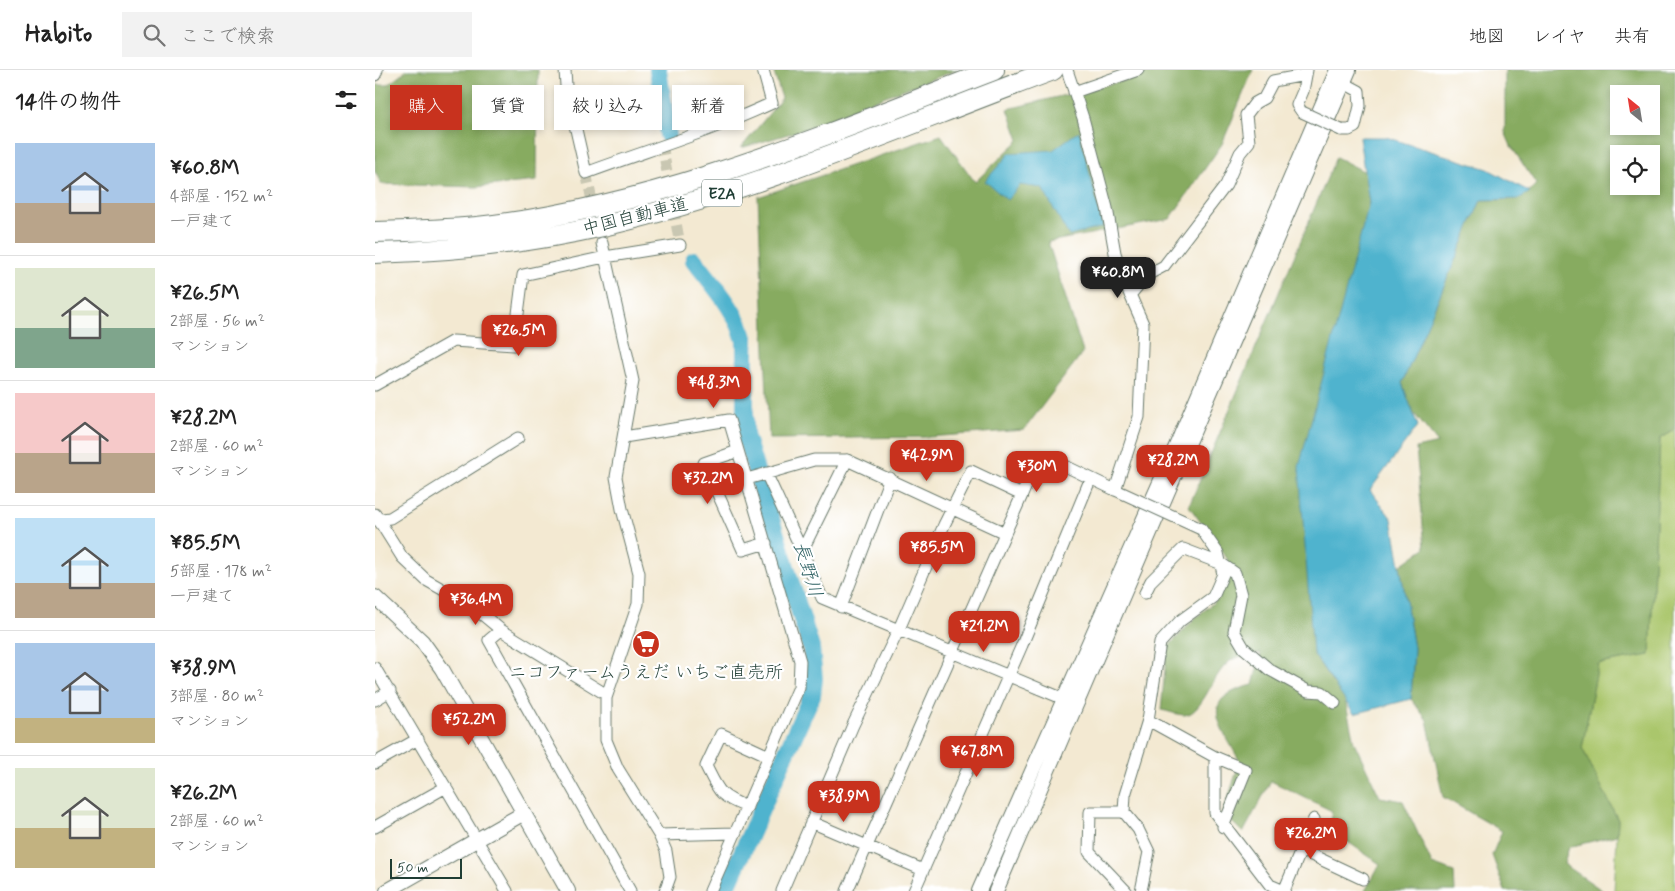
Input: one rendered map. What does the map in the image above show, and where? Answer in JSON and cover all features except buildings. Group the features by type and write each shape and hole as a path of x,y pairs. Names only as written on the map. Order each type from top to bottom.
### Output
{"highway":[{"name":"中国自動車道","path":"375,232 478,227 534,218 640,194 715,173 785,149 994,70"},
{"name":"中国自動車道","path":"375,253 471,248 539,239 603,226 665,210 791,169 1053,70"}],"street":[{"path":"375,75 377,70"},
{"path":"565,70 566,86 586,173 662,144 728,124 772,103 763,70"},
{"path":"1067,70 1107,208 1115,253 1143,324 1139,417 1117,491"},
{"path":"1073,89 1138,70"},
{"path":"979,891 1337,70"},
{"path":"996,891 1346,76 1359,91 1360,106 1355,127 1349,130 1341,130 1302,112 1297,105 1303,91 1306,73 1273,82 1264,98 1255,103 1246,115 1249,142 1239,153 1225,185 1165,266 1147,275 1130,295"},
{"path":"602,243 633,381 616,478 639,573 638,604 607,695 606,740 618,769 667,850 670,877 665,891"},
{"path":"375,385 453,341 514,345 523,275 605,257 679,245"},
{"path":"624,437 729,420 800,661 799,686 710,891"},
{"path":"376,518 390,518 518,438"},
{"path":"739,451 703,463 743,550 766,544"},
{"path":"747,479 814,460 847,460 890,478 1005,533"},
{"path":"802,551 847,460"},
{"path":"847,891 1030,476 1057,462 1090,480 1201,529 1218,553 1222,564 1223,574 1213,597 1181,621 1160,643 1148,720 1125,795 1124,812 1138,829 1149,852 1141,891"},
{"path":"782,891 853,725 899,629 952,508 971,471 1021,495"},
{"path":"766,474 822,598 1064,699"},
{"path":"841,607 890,478"},
{"path":"914,891 1022,645 1090,480"},
{"path":"376,518 402,557 426,580 472,606 501,630 607,695"},
{"path":"1145,593 1151,581 1183,549 1222,564 1235,573 1241,595 1234,631 1244,648 1271,670 1308,691 1322,692 1335,703"},
{"path":"375,597 405,623 431,653 568,891"},
{"path":"501,630 489,640 630,891"},
{"path":"375,668 507,891"},
{"path":"375,700 390,691"},
{"path":"1148,720 1215,757 1247,770 1223,827"},
{"path":"747,808 726,799 718,790 706,766 721,734 769,756"},
{"path":"375,763 418,739"},
{"path":"1215,757 1215,814 1223,827 1249,855 1270,885 1284,891 1314,819"},
{"path":"375,827 446,787"},
{"path":"1124,812 1090,812 1089,852 1126,891"},
{"path":"387,891 524,813"},
{"path":"811,822 923,870"},
{"path":"659,835 735,833"},
{"path":"1301,850 1363,879"}],"green space":[{"path":"407,70 538,70 538,85 472,85 472,130 537,130 537,181 476,187 381,184 375,171 375,85 388,85"},
{"path":"773,70 957,70 883,97 812,127 741,148 782,98"},
{"path":"1154,70 1253,70 1222,144 1170,219 1048,242 1083,352 1024,430 929,437 769,439 758,197 941,135 975,182 1019,140 1008,109 1131,79"},
{"path":"1505,70 1675,70 1675,430 1660,439 1650,655 1598,664 1582,748 1618,820 1617,835 1569,847 1564,864 1603,891 1505,891 1492,855 1502,831 1443,797 1427,720 1411,699 1414,648 1400,566 1425,548 1416,448 1438,443 1412,411 1402,383 1481,200 1504,200 1518,197 1536,184 1511,146 1505,132"},
{"path":"1336,157 1365,172 1369,203 1342,310 1313,653 1334,685 1344,695 1354,742 1380,797 1403,801 1432,864 1454,872 1455,891 1365,891 1380,864 1329,829 1332,811 1271,781 1243,833 1223,813 1240,762 1220,725 1218,706 1224,698 1235,691 1253,685 1261,653 1240,657 1227,664 1203,700 1191,713 1181,715 1161,710 1167,648 1194,619 1219,598 1228,560 1189,506"},
{"path":"1675,430 1675,891 1614,891 1618,820 1582,748 1598,664 1650,655 1660,439"}],"water":[{"path":"1079,131 1103,227 1069,236 1042,188 1020,185 1007,200 985,181 1010,153 1053,150"},
{"path":"1359,137 1386,137 1488,169 1530,192 1518,199 1481,200 1402,383 1418,426 1370,490 1392,519 1414,648 1411,699 1354,714 1313,653 1299,467 1369,203"}],"waterway":[{"name":"長野川","path":"658,70 668,135"},
{"name":"長野川","path":"694,260 730,308 745,341 745,435 811,648 814,679 812,695 725,891"}],"tunnel":[{"path":"662,144 680,245"},
{"path":"586,173 599,232"}],"place":[{"name":"ニコファームうえだ いちご直売所","path":"646,644"}]}
